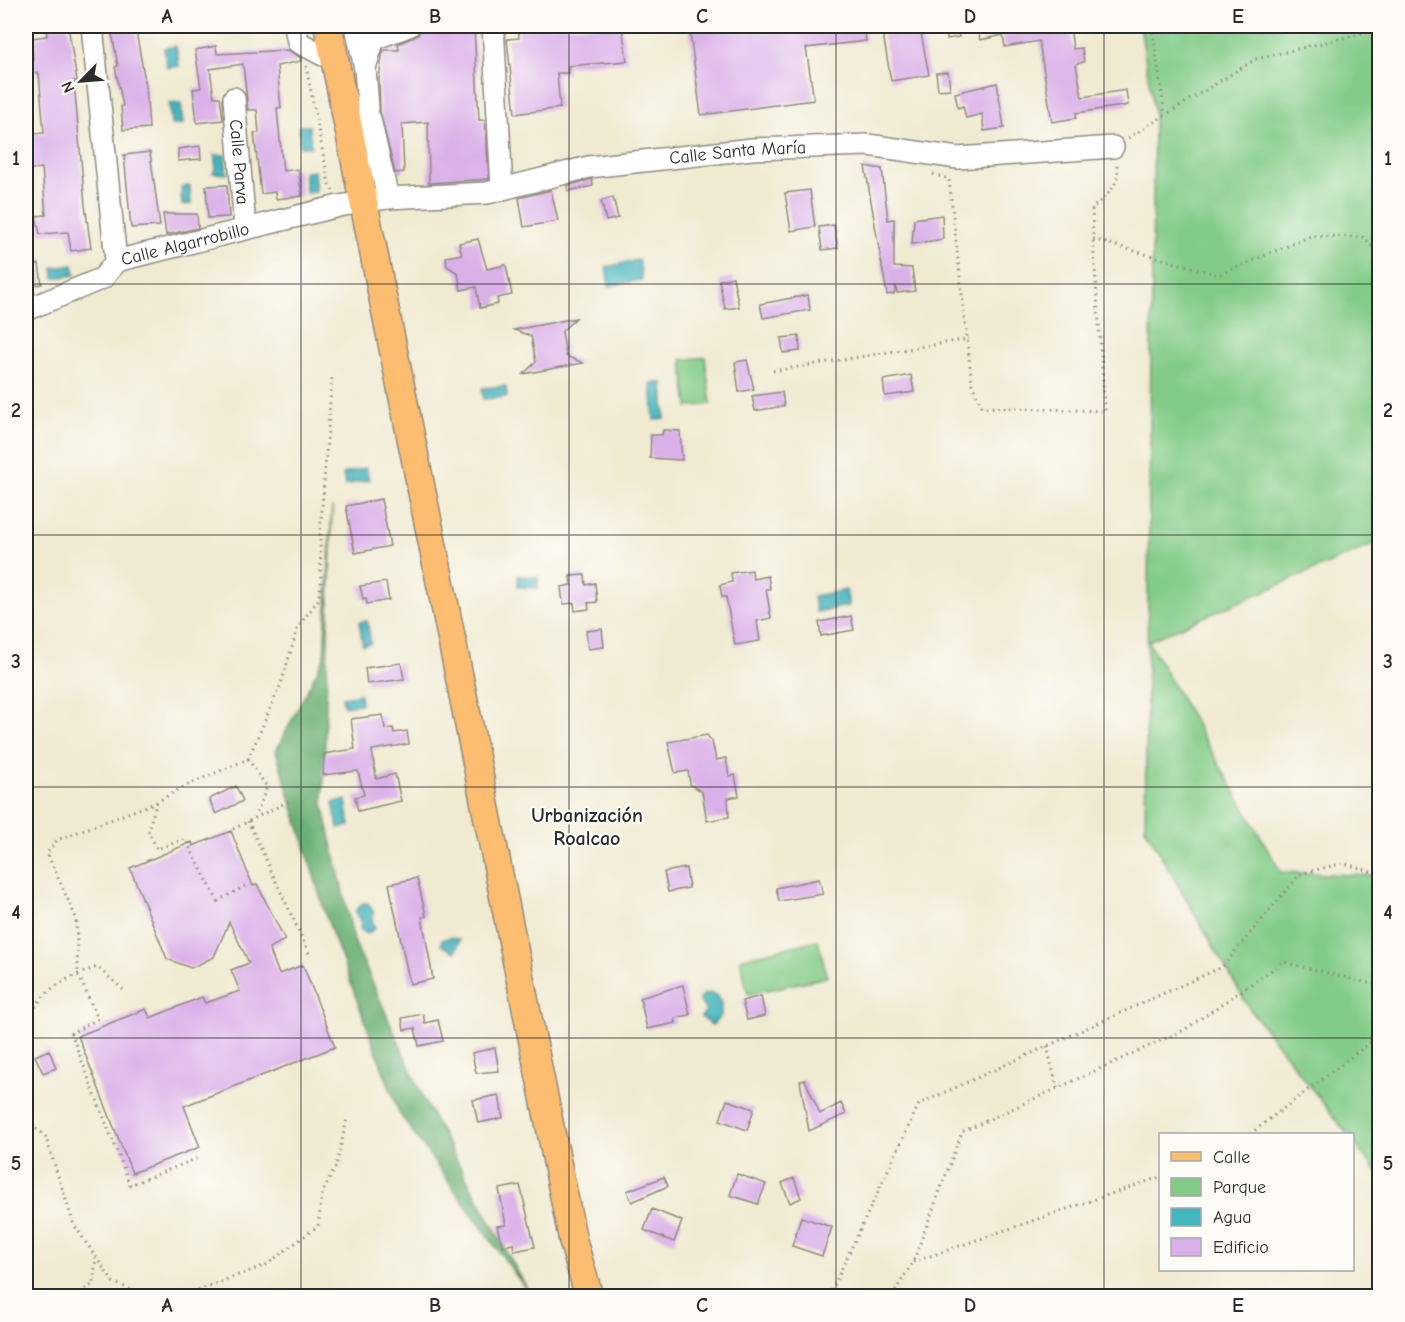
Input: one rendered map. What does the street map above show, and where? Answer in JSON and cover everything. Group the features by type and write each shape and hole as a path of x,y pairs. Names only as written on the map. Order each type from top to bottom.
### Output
{"main road":[{"path":"328,26 358,113 362,196 460,758 555,1220 576,1296"},
{"path":"316,43 362,196 571,1230 589,1296"}],"street":[{"path":"92,26 116,261"},
{"path":"295,26 298,42 316,43"},
{"path":"356,26 365,69"},
{"path":"362,196 358,113 365,69 374,39 409,26"},
{"path":"493,26 502,189"},
{"name":"Calle Parva","path":"234,98 245,227"},
{"name":"Calle Santa María","path":"362,196 487,193 589,167 752,149 868,145 958,158 1113,147"},
{"name":"Calle Algarrobillo","path":"26,310 103,278 116,261 362,196"}],"path":[{"path":"1152,26 1165,115"},
{"path":"923,171 949,179 969,339 972,384 982,407 1105,411 1092,208 1113,190 1118,173 1113,147 1256,59 1380,29"},
{"path":"316,43 306,61 329,184 362,196"},
{"path":"1093,239 1218,274 1311,236 1363,237 1380,255"},
{"path":"773,371 969,339"},
{"path":"201,1157 130,1185 71,1033 98,1019 78,974 76,918 47,853 57,840 158,802 185,786 248,759 281,684 298,627 318,600 321,584 320,534 332,376"},
{"path":"26,602 29,616 26,621"},
{"path":"248,759 267,787 255,818"},
{"path":"233,829 289,801"},
{"path":"158,802 148,830 158,849 185,838 218,901 245,886"},
{"path":"248,821 310,955"},
{"path":"829,1296 919,1104 1222,967 1300,874 1344,863 1380,875"},
{"path":"892,1296 913,1262 962,1132 1184,1030 1283,962 1380,986"},
{"path":"26,1029 30,1013 49,989 78,974 97,967 125,991"},
{"path":"1251,1133 1380,1035"},
{"path":"1047,1046 1057,1088"},
{"path":"181,1296 266,1266 318,1226 322,1194 336,1166 347,1119"},
{"path":"26,1122 45,1135 74,1225 96,1257 114,1281 146,1296"},
{"path":"913,1262 1159,1178"},
{"path":"75,1296 93,1284 96,1257"}],"green space":[{"path":"1140,26 1379,26 1379,542 1148,641 1281,872 1379,876 1379,1176 1354,1142 1354,1133 1346,1133 1249,1008 1145,828 1154,112"},
{"path":"705,357 711,404 688,407 682,360"},
{"path":"332,507 323,804 354,941 426,1104 531,1296 399,1113 327,919 276,751 324,657"},
{"path":"818,940 827,977 748,994 740,959"}],"water":[{"path":"176,46 179,66 167,68 164,48"},
{"path":"181,103 183,124 171,125 169,104"},
{"path":"299,126 309,126 311,147 300,147"},
{"path":"214,155 225,155 227,174 213,173 216,168"},
{"path":"314,171 316,192 306,193 304,172"},
{"path":"190,186 191,204 182,205 181,187"},
{"path":"639,260 642,280 609,286 606,267"},
{"path":"73,265 75,275 54,278 53,268"},
{"path":"651,383 663,383 665,419 654,420"},
{"path":"506,386 507,397 483,399 482,388"},
{"path":"366,468 369,480 345,485 343,474"},
{"path":"518,576 538,577 538,588 518,587"},
{"path":"846,590 849,606 816,612 813,596"},
{"path":"367,621 371,643 363,645 359,622"},
{"path":"360,694 361,704 344,706 342,697"},
{"path":"346,800 350,826 338,828 333,802"},
{"path":"363,903 368,903 374,913 372,920 375,928 367,934 360,929 361,922 355,912"},
{"path":"450,937 460,940 455,952 441,945 442,940"},
{"path":"711,993 718,996 721,1003 721,1016 712,1025 701,1017 706,1011 699,1000 703,995"}],"building":[{"path":"46,26 68,26 77,81 74,81 91,248 71,251 68,232 40,234 36,216 46,215 42,168 26,170 26,134 44,133 39,73 26,74 26,61 33,61 31,38 47,36"},
{"path":"135,26 146,86 149,128 123,130 121,106 123,106 115,67 118,66 111,28"},
{"path":"421,26 422,29 474,27 479,120 485,120 489,179 429,183 428,122 402,124 404,172 395,173 380,112 379,80 382,56 384,50 399,50 398,44 418,35"},
{"path":"518,26 622,26 627,61 568,66 568,73 557,73 560,108 515,114 507,39 519,38"},
{"path":"689,26 864,26 866,41 806,48 814,100 701,115"},
{"path":"945,26 957,26 959,37 947,39"},
{"path":"983,26 1070,26 1073,49 1082,48 1084,62 1076,64 1082,97 1126,90 1128,105 1076,113 1076,118 1052,122 1039,41 1005,47 1003,35 980,40 978,28"},
{"path":"920,28 929,75 891,81 883,34"},
{"path":"216,46 217,54 288,50 300,57 301,61 277,66 281,108 277,108 283,171 298,169 302,196 276,199 275,192 261,194 254,133 259,133 257,110 248,110 243,64 210,69 214,97 220,97 223,120 197,123 193,89 201,88 195,50"},
{"path":"948,72 950,89 938,90 936,73"},
{"path":"997,83 1004,128 984,131 982,114 966,118 963,106 958,108 955,93"},
{"path":"200,146 201,159 178,161 178,149"},
{"path":"150,152 160,226 131,228 124,155"},
{"path":"865,166 882,169 888,220 894,219 894,267 912,268 915,291 897,293 896,286 894,294 887,295"},
{"path":"592,179 593,186 568,191 567,186"},
{"path":"227,185 229,217 208,218 206,186"},
{"path":"551,190 558,221 524,227 519,198"},
{"path":"810,190 815,227 791,231 785,193"},
{"path":"613,197 618,218 606,221 601,201"},
{"path":"163,214 197,214 198,228 166,235"},
{"path":"942,215 943,239 912,244 914,219"},
{"path":"834,225 838,248 822,250 819,227"},
{"path":"478,239 487,269 506,265 512,295 497,298 498,304 480,308 476,287 461,290 458,273 447,266 446,257 462,254 459,243"},
{"path":"39,264 42,284 26,286 26,266"},
{"path":"733,277 739,307 725,309 719,280"},
{"path":"808,295 810,310 763,318 760,304"},
{"path":"576,318 562,331 566,356 583,363 523,374 536,362 531,336 514,330"},
{"path":"799,336 800,351 783,353 781,338"},
{"path":"747,360 754,389 739,392 735,362"},
{"path":"911,375 914,392 885,396 883,380"},
{"path":"782,392 784,406 755,411 752,396"},
{"path":"663,430 680,431 682,460 650,458 651,435 662,435"},
{"path":"381,499 390,546 355,553 346,506"},
{"path":"752,570 753,579 768,576 770,589 766,589 771,618 757,621 760,641 735,645 726,597 722,597 720,585 732,582 731,573"},
{"path":"585,575 586,585 595,583 597,602 588,603 589,609 575,611 574,603 563,604 561,587 571,585 570,576"},
{"path":"386,582 389,600 367,604 366,598 363,599 360,586"},
{"path":"851,616 854,630 821,636 819,622"},
{"path":"602,629 604,647 588,649 586,631"},
{"path":"401,663 404,679 367,684 365,668"},
{"path":"383,715 385,729 393,728 394,733 407,731 409,744 372,750 376,779 395,774 401,801 358,811 355,797 364,795 358,771 323,775 324,754 355,749 351,719"},
{"path":"707,735 712,741 716,760 726,758 729,776 735,775 739,796 728,798 729,817 707,821 702,792 690,784 688,771 675,773 668,742"},
{"path":"236,786 243,801 216,814 209,799"},
{"path":"231,831 253,886 257,884 285,940 269,948 279,974 303,965 335,1047 184,1106 200,1147 132,1173 78,1036 146,1009 150,1018 202,997 205,1003 240,991 231,970 249,963 229,922 214,957 191,968 167,959 130,868 192,842 193,846"},
{"path":"686,868 689,888 668,892 664,872"},
{"path":"417,878 426,916 422,917 433,979 410,984 389,884"},
{"path":"819,879 823,894 779,901 776,888"},
{"path":"683,985 690,1015 675,1018 676,1023 647,1029 640,998"},
{"path":"761,996 765,1016 747,1020 742,1001"},
{"path":"423,1014 425,1023 438,1020 443,1041 419,1046 415,1028 404,1030 402,1018"},
{"path":"495,1048 499,1071 476,1073 472,1053"},
{"path":"49,1050 56,1068 43,1073 35,1056"},
{"path":"805,1080 820,1114 841,1103 846,1114 809,1131 800,1081"},
{"path":"499,1095 503,1118 478,1123 473,1100"},
{"path":"727,1100 754,1109 747,1130 720,1120"},
{"path":"737,1174 766,1184 758,1204 730,1195"},
{"path":"664,1177 668,1186 632,1202 627,1191"},
{"path":"794,1178 801,1198 790,1203 782,1183"},
{"path":"520,1185 535,1247 514,1251 513,1244 503,1246 497,1226 506,1225 499,1189"},
{"path":"652,1209 682,1221 674,1242 644,1230"},
{"path":"801,1217 832,1227 822,1256 792,1246"}],"district":[{"name":"Urbanización Roalcao","path":"587,826"}]}
